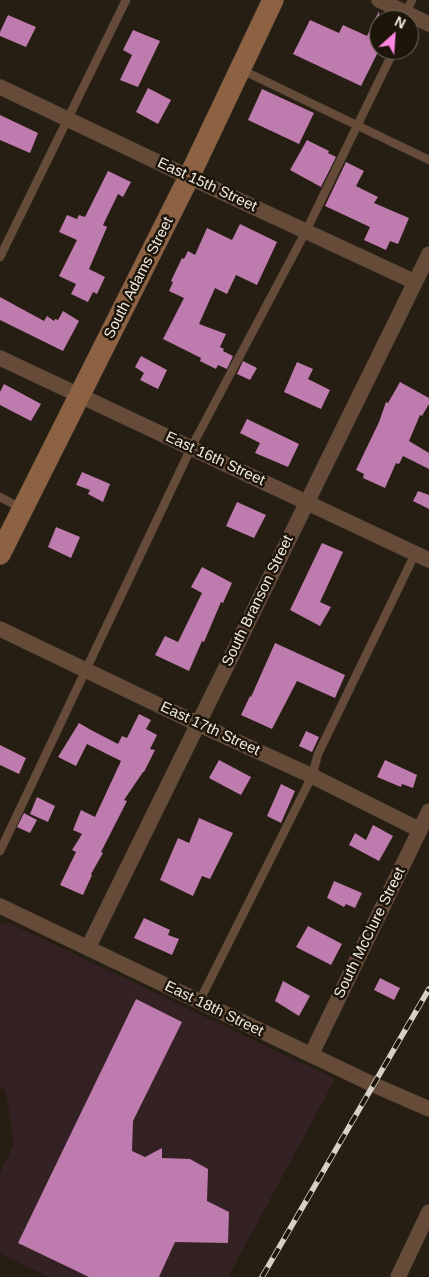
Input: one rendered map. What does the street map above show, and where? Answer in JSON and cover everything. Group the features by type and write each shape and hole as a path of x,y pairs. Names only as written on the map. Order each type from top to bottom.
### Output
{"main road":[{"name":"South Adams Street","path":"0,554 189,177 274,0"}],"street":[{"path":"379,0 404,10"},
{"name":"East 15th Street","path":"0,86 189,177 415,282"},
{"name":"South Branson Street","path":"88,948 429,254"},
{"name":"East 16th Street","path":"0,358 422,557"},
{"name":"East 17th Street","path":"0,629 198,724 312,776 420,830"},
{"name":"South McClure Street","path":"311,1055 429,811"},
{"name":"East 18th Street","path":"0,906 311,1055 429,1109"},
{"path":"398,1277 429,1212"}],"lane":[{"path":"0,257 126,0"},
{"path":"0,851 191,448 306,231 389,60"},
{"path":"240,70 429,160"},
{"path":"0,497 23,508"},
{"path":"199,1002 312,776 318,754 422,557"}],"shaded area":[{"path":"9,923 335,1079 228,1277 49,1277 0,1253 0,1173 14,1145 6,1091 0,1087 0,925"}],"building":[{"path":"8,15 36,27 26,47 0,36"},
{"path":"310,20 339,33 343,25 367,36 369,32 369,60 374,60 361,86 293,54"},
{"path":"133,30 160,41 138,87 120,80 132,55 123,50"},
{"path":"148,88 171,100 158,124 136,112"},
{"path":"262,89 314,113 299,144 248,120"},
{"path":"0,115 38,133 30,153 0,140"},
{"path":"307,140 329,151 328,153 336,157 321,187 290,170"},
{"path":"346,162 364,171 356,186 378,197 374,203 409,218 398,244 390,241 386,250 364,240 370,227 325,206"},
{"path":"108,171 131,182 123,197 118,194 103,225 107,227 89,269 105,277 97,294 93,292 88,302 71,294 76,284 59,276 77,240 59,232 67,215 77,219 79,215 85,217"},
{"path":"240,224 277,242 257,285 236,275 227,294 215,288 199,324 226,334 220,347 224,349 223,351 233,356 227,369 218,365 216,369 200,361 201,358 163,339 184,298 169,291 173,282 171,281 182,258 184,259 188,251 195,255 207,228 232,240"},
{"path":"0,297 44,321 47,316 54,321 55,319 58,320 63,311 79,321 63,351 0,320"},
{"path":"141,356 167,370 158,389 140,380 144,373 135,367"},
{"path":"243,361 257,368 250,380 237,374"},
{"path":"297,362 313,369 308,379 330,390 321,409 284,392"},
{"path":"400,382 429,398 429,404 422,416 420,415 409,441 429,453 429,469 403,456 399,464 396,463 385,488 363,478 364,474 356,470 379,422 386,402 388,403"},
{"path":"4,384 41,404 31,421 0,405 0,392"},
{"path":"247,419 299,444 288,467 255,453 260,443 240,433"},
{"path":"82,472 110,484 103,502 88,494 90,490 76,485"},
{"path":"418,491 429,495 429,509 413,501"},
{"path":"237,502 266,515 254,538 226,526"},
{"path":"56,527 80,537 71,558 48,547"},
{"path":"322,543 343,552 320,602 331,607 320,626 290,610"},
{"path":"202,567 232,583 223,603 221,602 189,671 155,655 165,636 178,642 202,593 191,587"},
{"path":"275,643 345,675 335,698 297,681 272,729 241,715"},
{"path":"139,714 151,720 146,729 157,735 150,749 155,750 144,772 124,800 127,801 101,852 103,853 91,874 83,895 60,885 76,852 72,850 82,834 73,830 81,810 95,817 121,761 87,744 76,766 58,757 79,723 118,744 122,736 127,738"},
{"path":"306,731 319,737 312,752 299,746"},
{"path":"0,745 26,758 19,774 0,765"},
{"path":"219,760 251,777 241,795 209,778"},
{"path":"385,760 417,775 413,788 402,784 401,787 377,777"},
{"path":"281,784 295,791 281,823 267,816"},
{"path":"37,797 55,806 48,822 30,814"},
{"path":"24,813 37,820 30,833 17,827"},
{"path":"199,818 233,833 210,879 202,876 193,896 160,880 178,838 189,843"},
{"path":"373,825 393,836 379,861 349,845 355,833 366,840"},
{"path":"334,881 362,893 355,908 346,904 344,907 327,898"},
{"path":"144,918 170,930 168,935 179,939 172,955 134,938"},
{"path":"308,926 342,944 331,965 296,947"},
{"path":"380,978 400,988 394,1000 374,990"},
{"path":"283,981 310,996 299,1016 275,1001"},
{"path":"136,999 182,1022 133,1121 132,1151 145,1157 162,1148 162,1158 190,1159 208,1169 207,1201 229,1212 228,1243 175,1242 159,1277 89,1277 18,1243"}],"railway":[{"path":"262,1277 429,989"}]}
